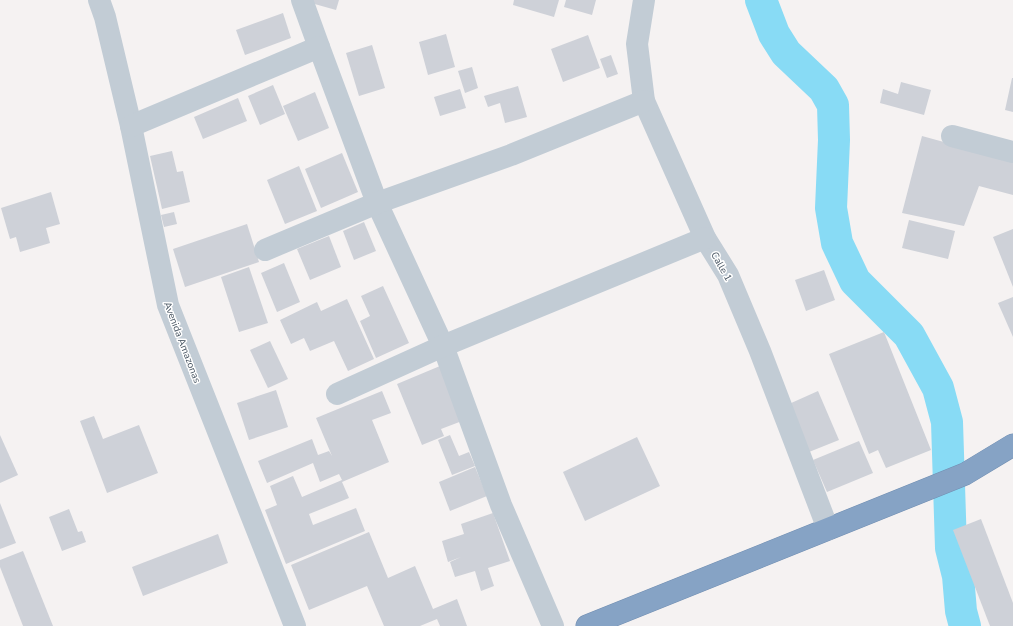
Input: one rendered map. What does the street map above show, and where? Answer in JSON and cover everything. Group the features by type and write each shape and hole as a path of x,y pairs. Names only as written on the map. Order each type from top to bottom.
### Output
{"highway":[{"path":"588,626 965,474 1013,445"}],"street":[{"name":"Avenida Amazonas","path":"99,0 105,17 131,126 168,304 295,626"},
{"path":"302,0 378,203 443,346 500,505 552,626"},
{"name":"Calle 1","path":"644,0 637,44 644,101 705,238 728,275 752,330 828,529"},
{"path":"131,126 319,47"},
{"path":"264,250 378,203 511,155 644,101"},
{"path":"952,136 1013,152"},
{"path":"337,394 443,346 705,238"}],"building":[{"path":"312,0 339,0 336,10 311,3"},
{"path":"514,0 559,0 554,17 513,5"},
{"path":"566,0 596,0 592,15 564,7"},
{"path":"283,13 291,38 245,55 236,30"},
{"path":"446,34 455,67 428,75 419,42"},
{"path":"588,35 600,68 563,82 551,49"},
{"path":"372,45 385,88 359,96 346,53"},
{"path":"611,55 618,74 607,78 600,59"},
{"path":"472,67 478,88 465,93 458,71"},
{"path":"1013,78 1013,112 1005,110"},
{"path":"901,82 931,90 924,115 880,103 883,89 898,94"},
{"path":"273,85 285,114 260,125 248,96"},
{"path":"518,86 527,117 505,123 500,103 488,107 484,96"},
{"path":"460,89 466,108 440,116 434,97"},
{"path":"315,92 329,128 298,141 283,106"},
{"path":"238,98 247,121 203,139 194,117"},
{"path":"922,136 1013,161 1013,195 979,186 964,226 902,213"},
{"path":"172,151 177,172 183,171 190,202 162,209 150,156"},
{"path":"342,153 358,192 321,208 305,169"},
{"path":"299,166 317,211 285,224 267,180"},
{"path":"51,192 60,224 46,228 50,243 20,252 16,237 10,239 1,208"},
{"path":"174,212 177,224 164,227 161,215"},
{"path":"909,220 955,231 948,259 902,248"},
{"path":"364,222 376,251 354,260 343,231"},
{"path":"247,224 259,262 185,287 173,249"},
{"path":"1013,229 1013,287 993,237"},
{"path":"329,236 341,267 310,280 297,249"},
{"path":"284,263 300,302 277,312 261,273"},
{"path":"249,267 268,323 239,332 221,277"},
{"path":"824,270 835,300 806,311 795,280"},
{"path":"383,286 409,343 376,358 360,321 370,316 361,296"},
{"path":"1013,297 1013,337 998,303"},
{"path":"347,299 374,359 348,371 334,341 310,351 304,338 291,344 280,320 317,302 321,311"},
{"path":"884,332 931,450 886,468 878,450 869,454 829,354"},
{"path":"270,341 288,379 268,388 250,350"},
{"path":"440,366 462,421 441,429 444,436 422,445 397,384"},
{"path":"276,390 288,427 249,440 237,403"},
{"path":"382,391 391,413 372,420 389,462 342,482 349,498 309,514 313,525 356,508 365,531 286,564 265,510 277,505 270,486 293,476 302,497 342,480 339,474 320,482 313,463 267,483 258,461 312,439 318,455 329,451 332,456 316,418"},
{"path":"818,391 839,440 809,452 789,404"},
{"path":"94,416 103,439 139,425 158,473 107,493 80,421"},
{"path":"0,435 18,475 0,483"},
{"path":"450,435 459,456 469,452 475,466 452,475 438,440"},
{"path":"637,437 660,486 585,521 563,472"},
{"path":"859,441 873,473 827,492 813,460"},
{"path":"475,467 487,496 450,511 439,482"},
{"path":"0,503 16,543 0,549"},
{"path":"69,509 78,532 82,531 86,542 62,551 49,517"},
{"path":"493,513 510,561 488,568 494,586 481,591 475,571 455,577 450,562 461,557 448,562 442,541 464,534 461,524"},
{"path":"981,519 1013,603 1013,626 990,626 953,530"},
{"path":"369,532 388,578 415,566 433,609 457,599 467,626 440,626 437,619 420,626 384,626 367,586 309,610 291,565"},
{"path":"218,534 228,563 143,596 132,567"},
{"path":"23,551 53,626 23,626 0,567 0,560"}],"waterway":[{"path":"761,0 774,34 786,53 824,89 833,105 834,140 831,208 837,243 855,281 909,335 938,388 947,422 951,548 958,576 961,611 965,626"}]}
